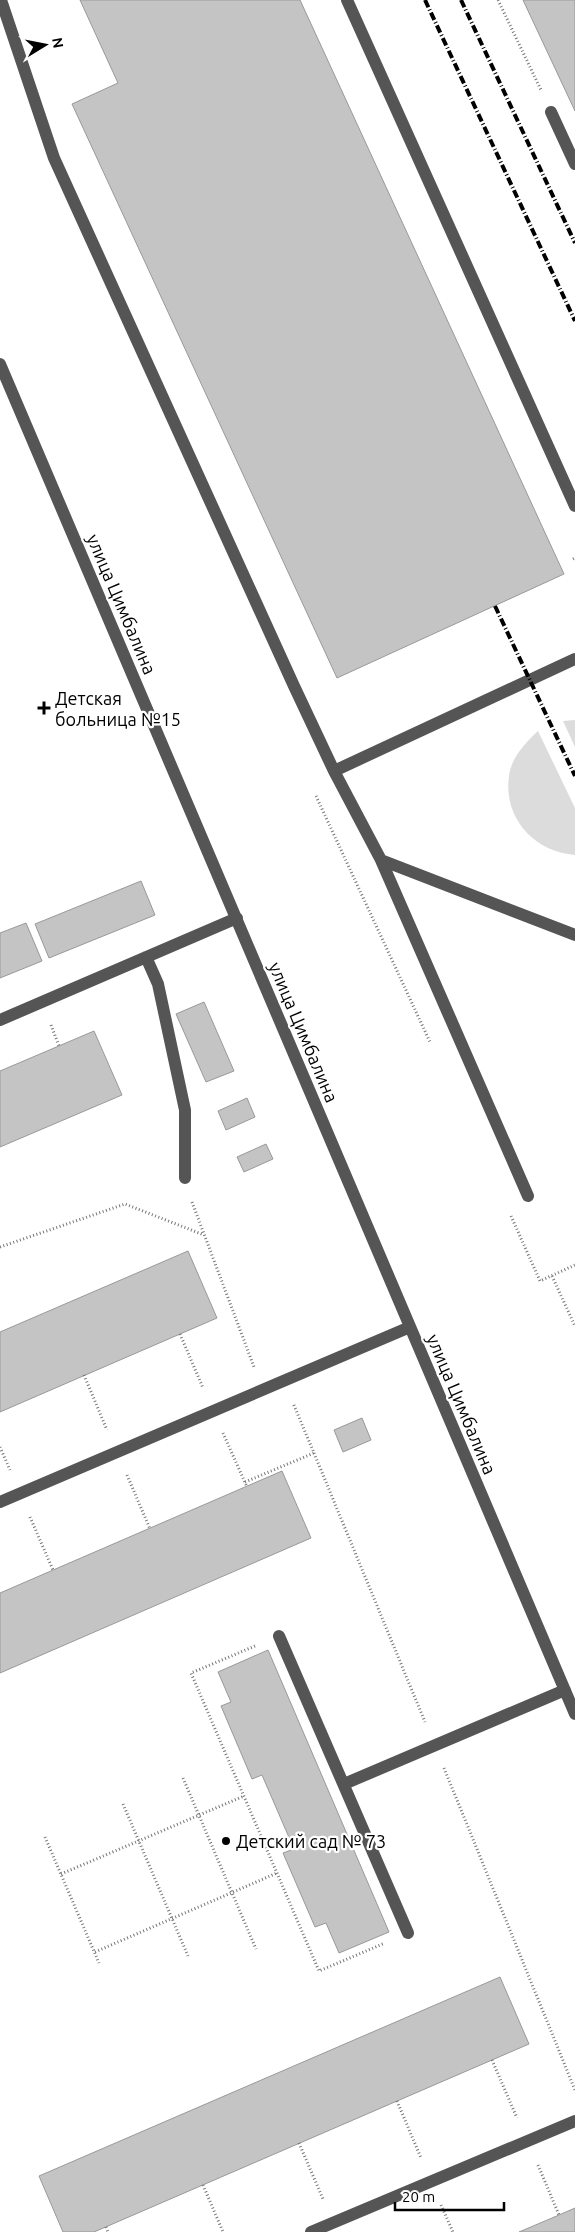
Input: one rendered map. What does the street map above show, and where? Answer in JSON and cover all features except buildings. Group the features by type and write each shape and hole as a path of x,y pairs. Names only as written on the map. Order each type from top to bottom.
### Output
{"street":[{"path":"0,0 54,158 334,771 381,860 528,1196"},
{"path":"347,0 575,506"},
{"path":"551,112 575,164"},
{"name":"улица Цимбалина","path":"0,364 575,1714"},
{"path":"334,771 575,659"},
{"path":"381,860 575,935"},
{"path":"0,1020 237,918"},
{"path":"146,957 158,984 186,1110 185,1178"},
{"path":"0,1502 410,1327"},
{"path":"279,1636 408,1933"},
{"path":"344,1784 565,1690"},
{"path":"311,2232 575,2121"}],"path":[{"path":"498,0 551,112"},
{"path":"315,794 430,1043"},
{"path":"0,1247 126,1204 204,1235"},
{"path":"509,1211 540,1281 575,1265"},
{"path":"197,1218 263,1391"},
{"path":"552,1276 575,1326"},
{"path":"245,1482 314,1453 284,1382"},
{"path":"279,1636 191,1674 319,1972 408,1933"},
{"path":"183,1778 256,1949"},
{"path":"61,1874 244,1796"},
{"path":"123,1804 188,1956"},
{"path":"45,1837 99,1963"},
{"path":"95,1952 277,1873"},
{"path":"299,2143 333,2223"},
{"path":"203,2185 224,2232"},
{"path":"106,2227 108,2232"}],"shaded area":[{"path":"575,720 575,747 563,721"},
{"path":"538,731 575,808 575,855 560,852 535,840 516,819 511,806 508,791 510,769 524,746"}],"railway":[{"path":"425,0 575,321"},
{"path":"461,0 575,243"},
{"path":"495,606 575,776"}],"place":[{"name":"Детская больница №15","path":"44,708"},
{"name":"Детский сад № 73","path":"226,1841"}]}
